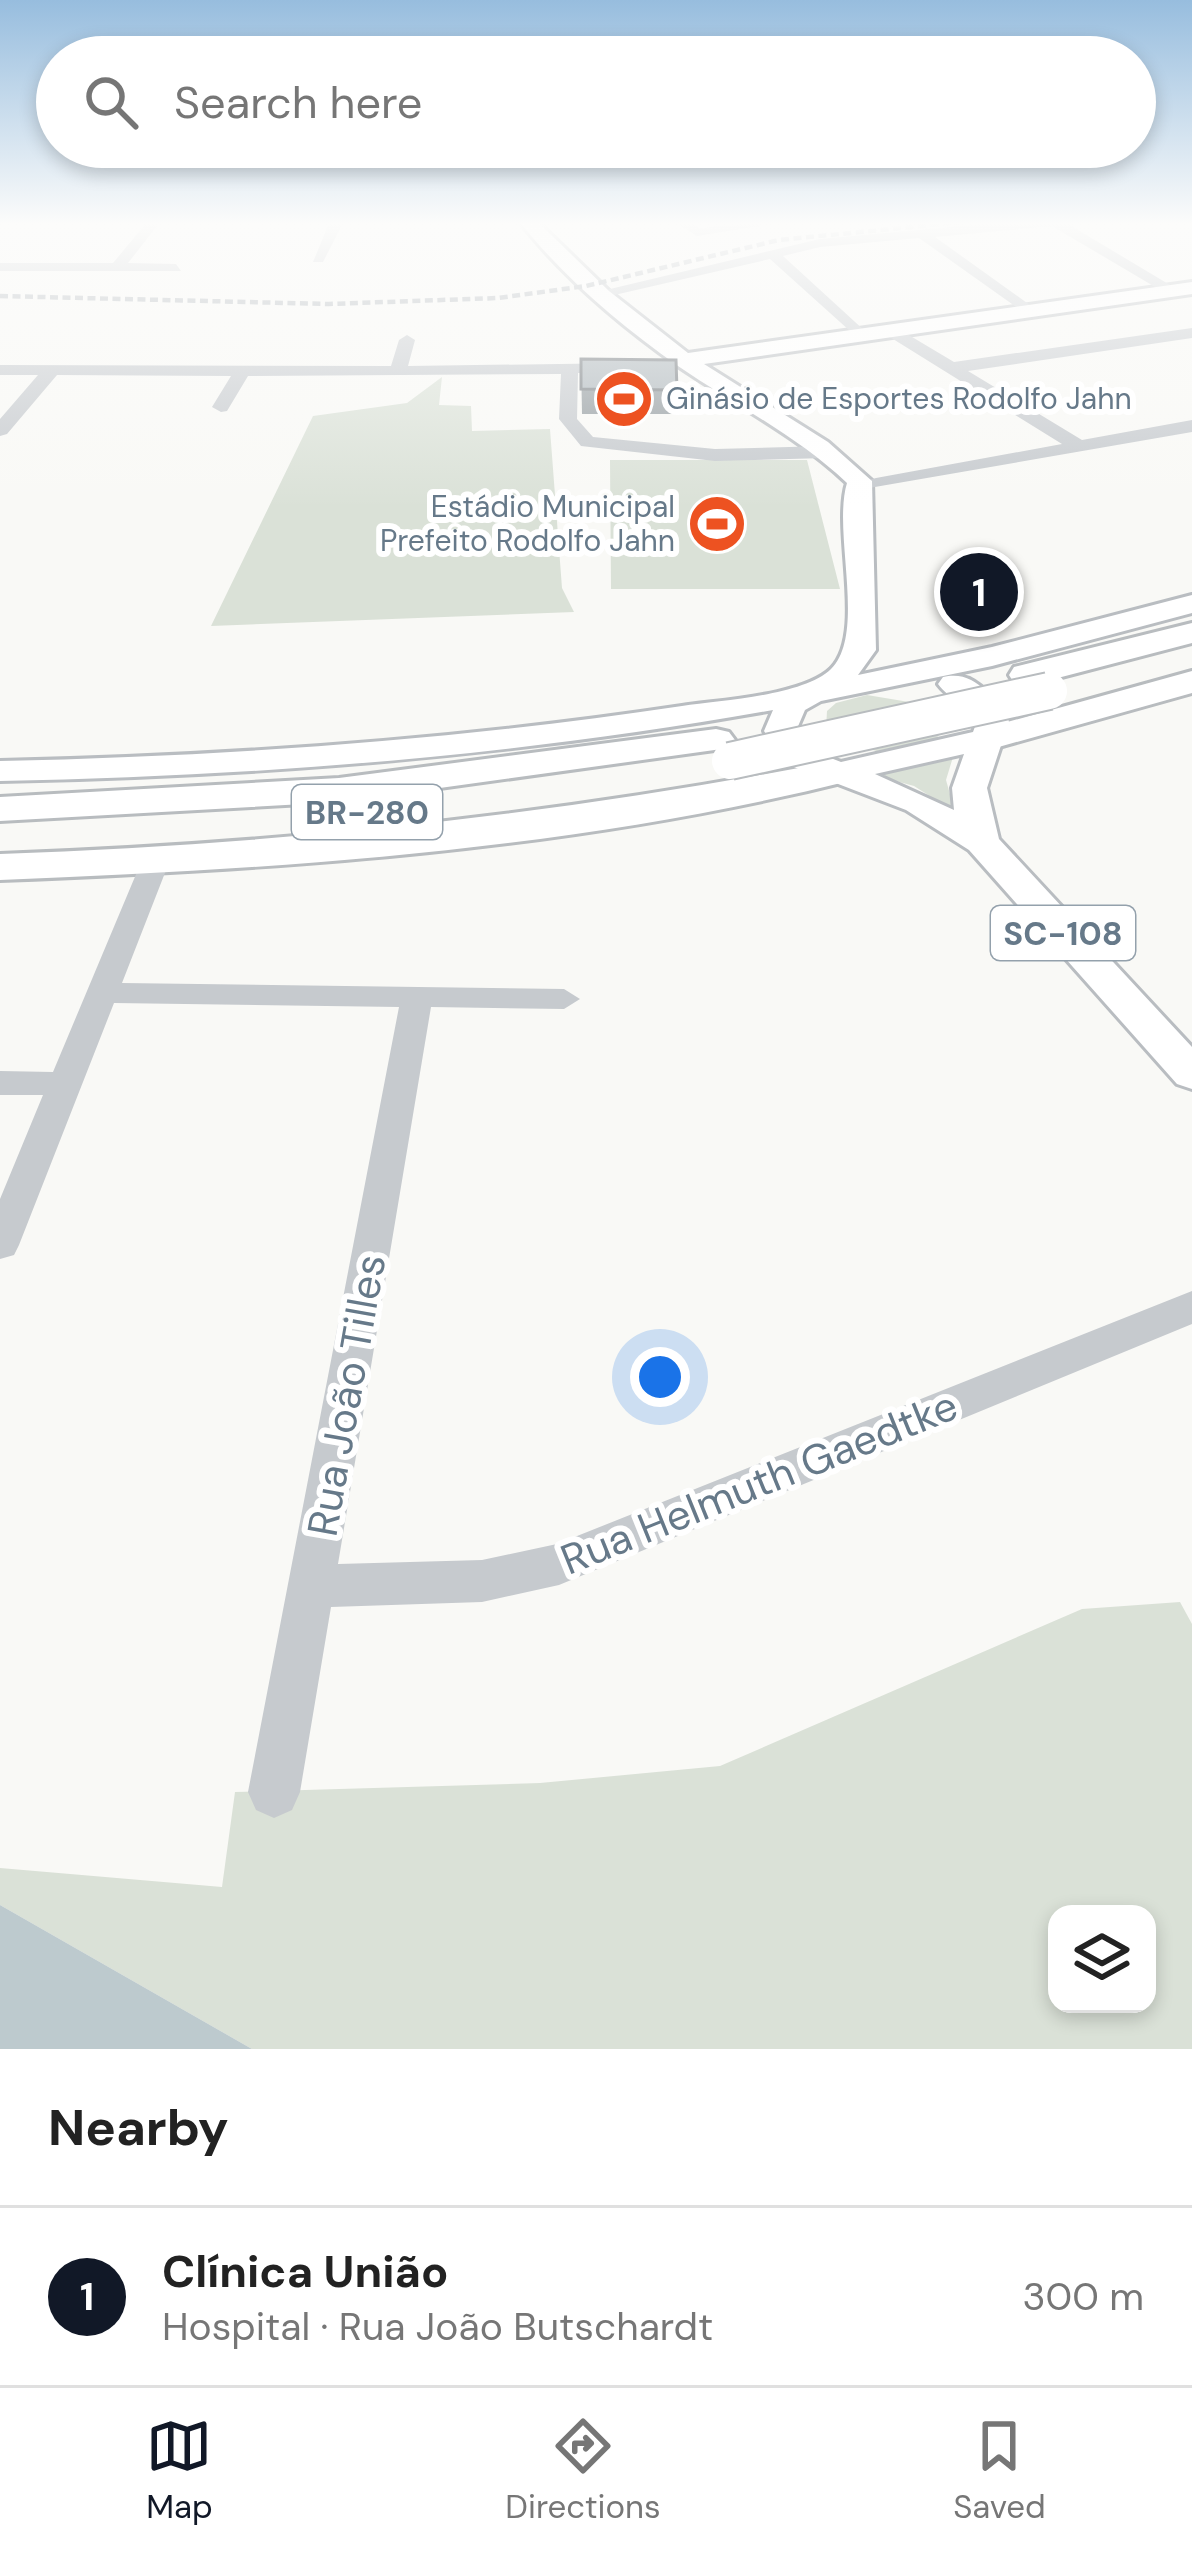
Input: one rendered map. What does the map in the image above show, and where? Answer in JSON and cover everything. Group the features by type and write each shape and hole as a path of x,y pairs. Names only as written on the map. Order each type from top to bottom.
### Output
{"highway":[{"name":"BR-280","path":"1038,683 1192,633"},
{"name":"BR-280","path":"0,834 151,828 428,806 560,790 1192,653"},
{"path":"992,746 1192,682"},
{"name":"BR-280","path":"0,809 339,790 723,751"},
{"path":"0,866 156,860 427,837 610,813 835,773"}],"main road":[{"path":"627,317 867,484 900,664"},
{"path":"685,360 990,317"},
{"path":"867,484 863,639 840,678 791,706 780,731 798,757 835,773 992,746"},
{"path":"0,771 157,768 518,739 813,693 900,664 964,663 1192,604"},
{"path":"900,664 977,697 993,721 992,746 969,793 982,842"},
{"name":"SC-108","path":"835,773 905,797 982,842 1192,1075"},
{"path":"791,782 905,797"}],"street":[{"path":"840,317 860,335"},
{"path":"891,331 1080,447"},
{"path":"951,368 1192,333"},
{"path":"398,372 406,340"},
{"path":"180,371 199,345"},
{"path":"0,370 570,370 685,360"},
{"path":"0,430 52,370"},
{"path":"570,370 565,414 574,434 598,445 715,455 826,452"},
{"path":"221,407 242,371"},
{"path":"867,484 1192,426"},
{"path":"0,1246 156,860"},
{"path":"102,993 564,999"},
{"name":"Rua João Tilles","path":"274,1792 417,998"},
{"path":"0,1083 65,1084"},
{"name":"Rua Helmuth Gaedtke","path":"311,1586 482,1581 559,1564 1192,1306"}],"shaded area":[{"path":"442,377 439,405 471,406 472,431 550,429 562,588 574,612 211,626 313,416 407,403"},
{"name":"Estádio Municipal Prefeito Rodolfo Jahn","path":"610,460 807,460 840,589 611,589"},
{"path":"867,695 921,704 942,731 931,743 902,753 853,744 826,729 827,711 836,703"},
{"path":"953,757 946,780 955,812 914,786 874,775"},
{"path":"1180,1602 1192,1624 1192,2049 252,2049 0,1905 0,1868 222,1887 235,1792 540,1783 720,1766 1082,1609"},
{"path":"0,1905 252,2049 0,2049"}],"building":[{"path":"581,359 676,360 677,390 581,389"}],"place":[{"name":"Ginásio de Esportes Rodolfo Jahn","path":"624,399"},
{"name":"Estádio Municipal Prefeito Rodolfo Jahn","path":"717,524"},
{"name":"Clínica União","path":"979,592"}]}
